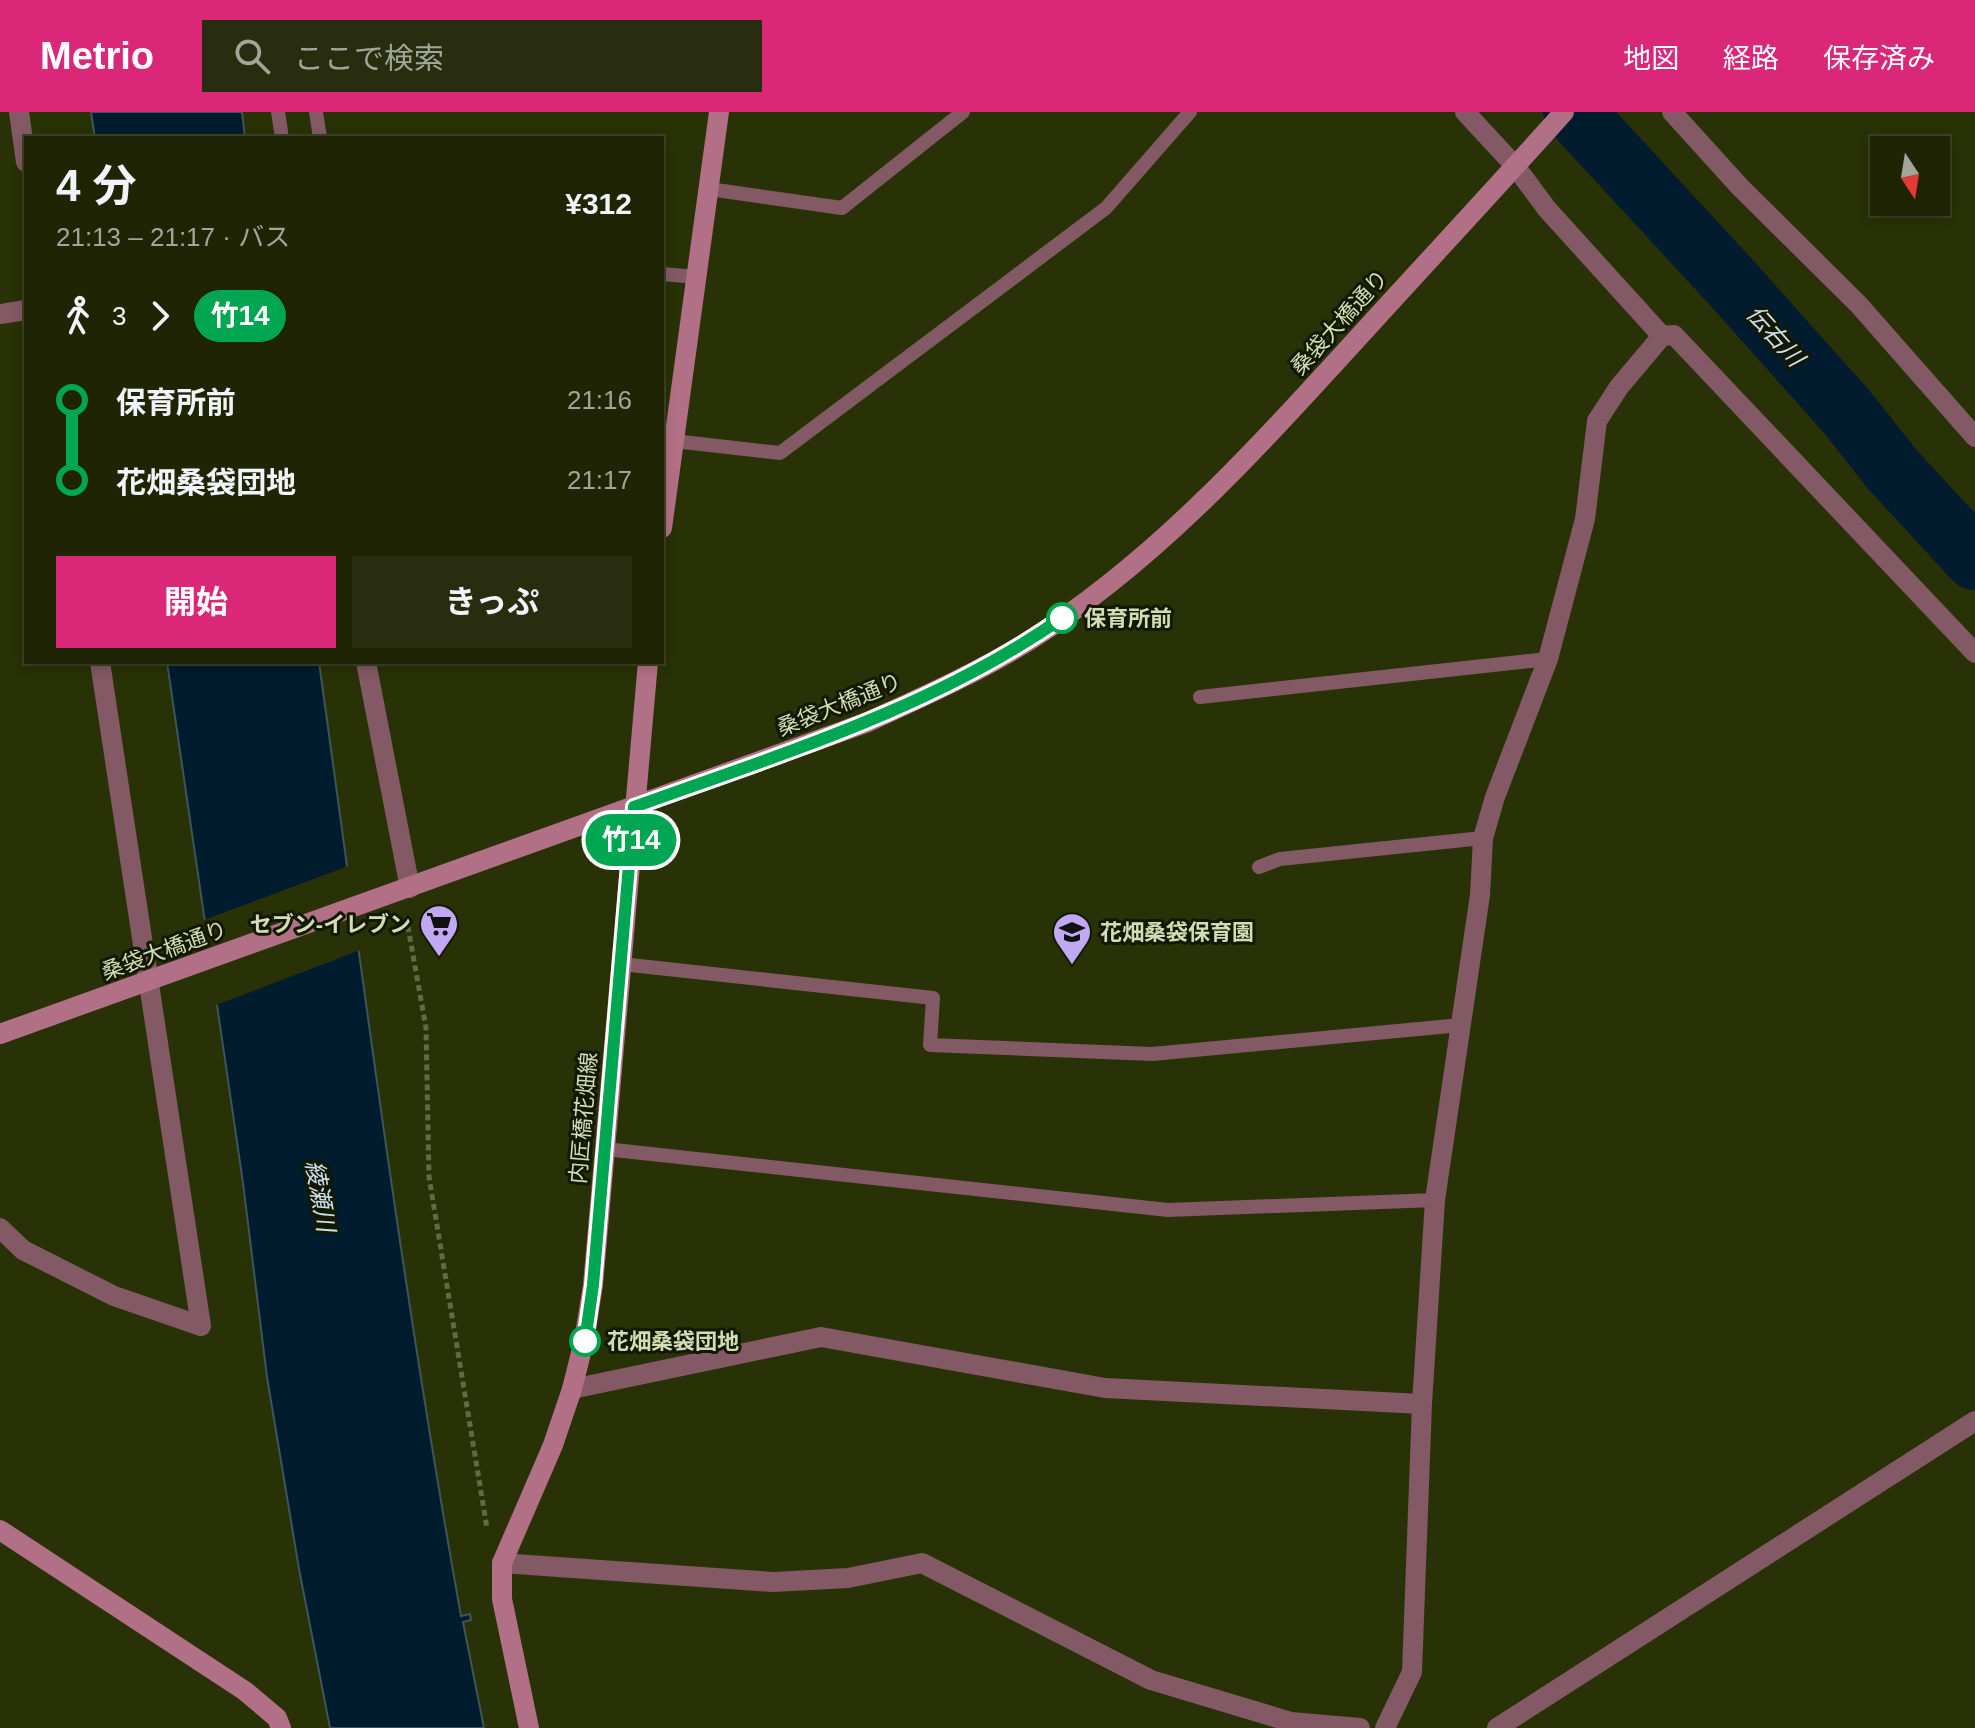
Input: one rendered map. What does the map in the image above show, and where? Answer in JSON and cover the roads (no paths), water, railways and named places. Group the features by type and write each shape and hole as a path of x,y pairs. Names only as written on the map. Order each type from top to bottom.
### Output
{"street":[{"path":"19,112 24,148"},
{"path":"664,514 719,112"},
{"path":"1465,112 1522,159 1547,209 1662,336"},
{"name":"桑袋大橋通り","path":"0,1034 868,722 973,673 1030,640 1091,597 1169,532 1247,459 1564,112"},
{"path":"1672,112 1740,187 1859,305 1975,437"},
{"path":"0,314 24,310"},
{"path":"1385,1728 1412,1672 1422,1404 1435,1200 1480,895 1483,838 1495,797 1548,659 1585,519 1597,421 1619,387 1662,336 1674,335 1975,653"},
{"path":"0,1228 23,1250 114,1296 201,1326 100,664"},
{"path":"366,664 410,888"},
{"name":"内匠橋花畑線","path":"502,1563 553,1445 584,1341 593,1285 648,664"},
{"path":"572,1389 821,1337 1105,1388 1422,1404"},
{"path":"1497,1728 1975,1421"},
{"path":"0,1530 245,1691 277,1718 281,1728"},
{"path":"529,1728 502,1599 502,1563 773,1582 848,1578 922,1563 1151,1680 1291,1722 1360,1728"}],"lane":[{"path":"278,112 282,136"},
{"path":"316,112 320,136"},
{"path":"709,189 842,208 963,112"},
{"path":"674,441 780,453 1106,208 1190,112"},
{"path":"664,274 697,277"},
{"path":"1200,697 1548,659"},
{"path":"1259,867 1280,859 1483,838"},
{"path":"621,964 933,998 930,1045 1152,1054 1461,1025"},
{"path":"605,1149 1168,1210 1435,1200"}],"water":[{"path":"91,112 242,112 245,136 95,136"},
{"name":"綾瀬川","path":"167,664 319,664 421,1378 461,1616 470,1614 471,1620 463,1622 484,1728 330,1728 299,1569 267,1377 243,1183"}],"waterway":[{"name":"伝右川","path":"1574,112 1730,281 1847,412 1892,469 1975,559"}],"place":[{"name":"保育所前","path":"1062,618"},
{"name":"セブン-イレブン","path":"439,958"},
{"name":"花畑桑袋保育園","path":"1072,966"},
{"name":"花畑桑袋団地","path":"585,1341"}]}
